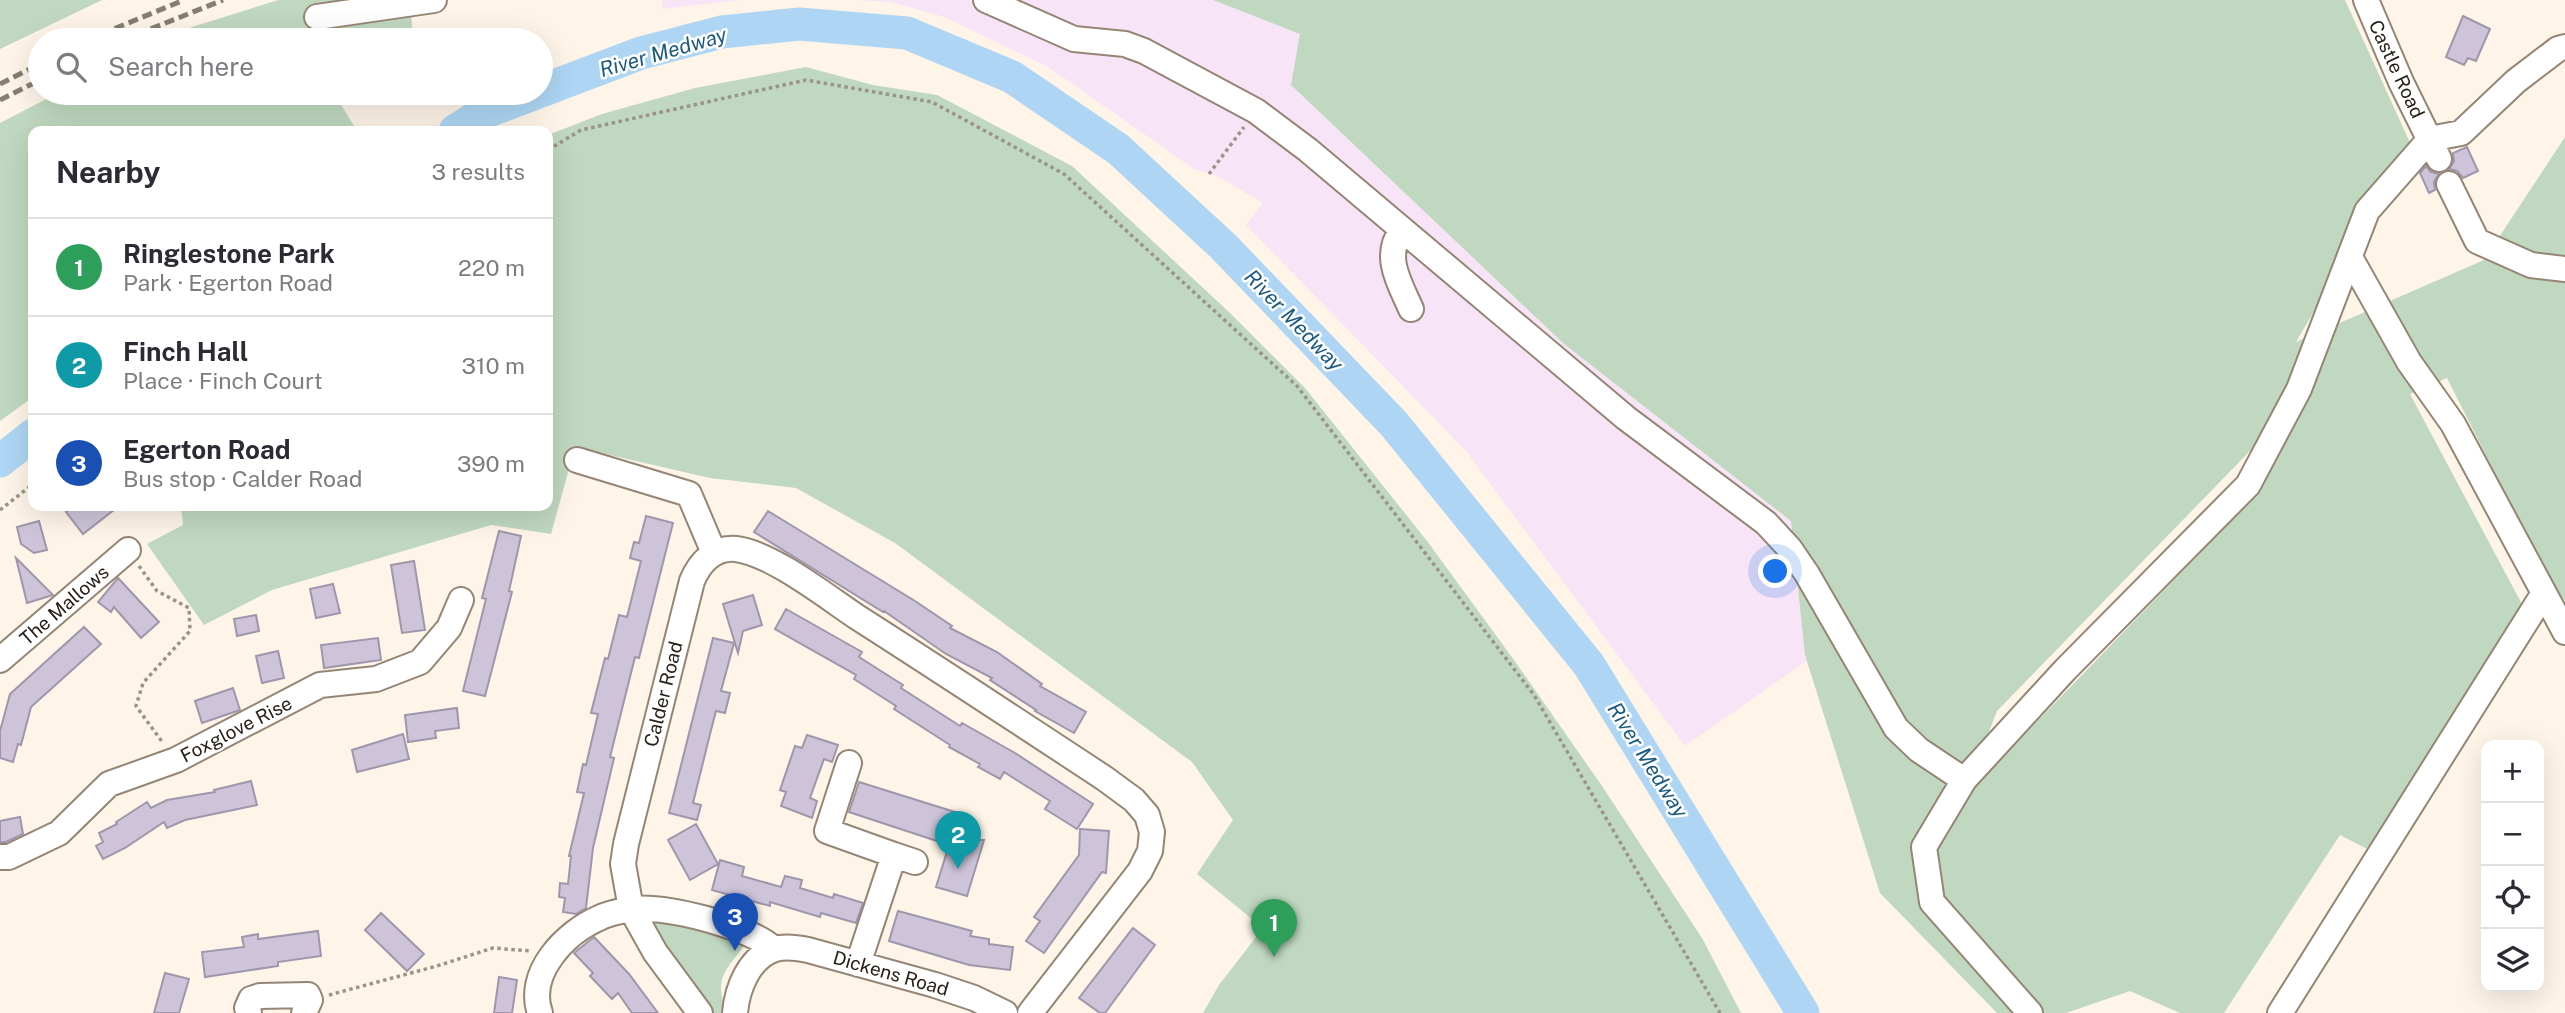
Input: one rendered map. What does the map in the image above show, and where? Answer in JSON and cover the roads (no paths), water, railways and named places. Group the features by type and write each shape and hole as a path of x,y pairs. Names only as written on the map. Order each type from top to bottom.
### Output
{"street":[{"path":"317,17 434,0"},
{"path":"986,0 1074,39 1132,45 1256,111 1308,150 1626,418 1766,523 1790,549 1807,574 1896,728 1919,750 1964,780"},
{"name":"Castle Road","path":"2366,0 2401,82 2435,149"},
{"path":"2029,1013 1932,902 1924,848 1964,780 2065,670 2248,485 2299,389 2351,259 2367,211 2435,149 2461,133 2516,81 2558,49 2565,47"},
{"path":"2449,184 2477,241 2531,265 2565,269"},
{"path":"1402,230 1394,244 1392,255 1395,273 1411,309"},
{"path":"2351,259 2409,362 2453,425 2565,632"},
{"path":"577,460 689,494 714,553 740,549 777,565 1104,778 1134,800 1147,815 1153,840 1140,871 1030,1013"},
{"name":"The Mallows","path":"0,660 128,550"},
{"name":"Calder Road","path":"700,1013 655,952 631,909 623,864 631,822 692,581 699,567 714,553"},
{"path":"2280,1013 2544,593"},
{"name":"Foxglove Rise","path":"0,857 9,857 59,834 109,784 176,760 320,685 376,679 420,662 449,628 461,600"},
{"path":"849,763 827,831 904,858 858,964"},
{"path":"540,1013 536,997 539,979 555,952 585,925 607,914 631,909 658,908 758,936 774,949 750,967 738,993 735,1013"},
{"name":"Dickens Road","path":"774,949 808,950 974,998 1004,1013"},
{"path":"249,1013 247,1008 251,999 260,996 308,995 307,1007"}],"waterway":[{"name":"River Medway","path":"553,86 641,53 722,32 799,24 907,33 1012,77 1118,149 1223,246 1394,424 1589,665 1803,1013"},
{"name":"River Medway","path":"463,126 483,113 504,105"},
{"name":"River Medway","path":"0,461 28,439"}],"railway":[{"path":"116,28 184,0"},
{"path":"153,28 223,0"},
{"path":"0,84 28,70"},
{"path":"0,100 28,86"}],"place":[{"name":"Finch Hall","path":"958,869"},
{"name":"Egerton Road","path":"735,951"},
{"name":"Ringlestone Park","path":"1274,957"}]}
